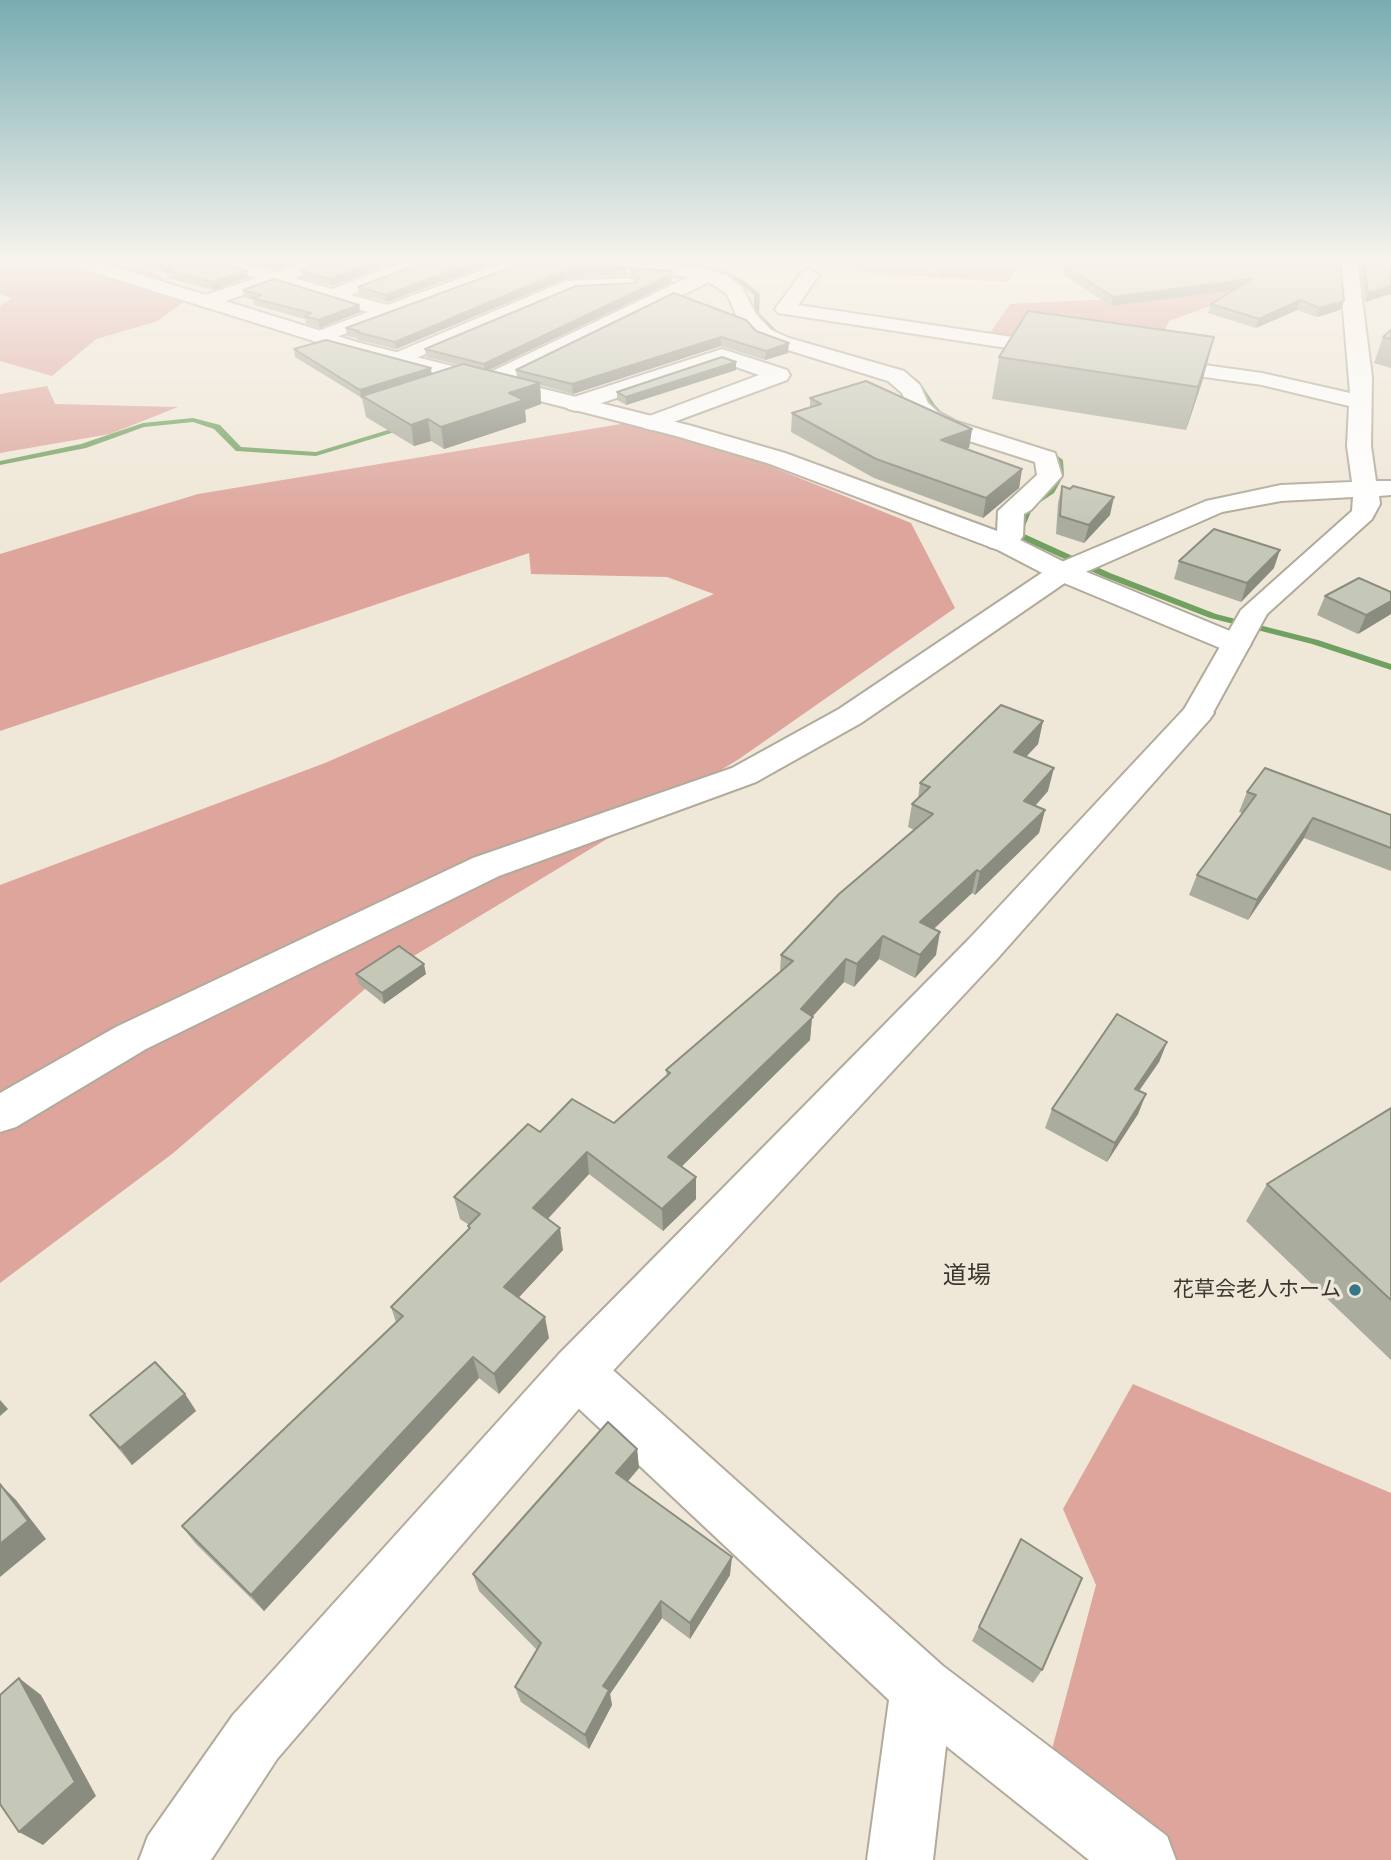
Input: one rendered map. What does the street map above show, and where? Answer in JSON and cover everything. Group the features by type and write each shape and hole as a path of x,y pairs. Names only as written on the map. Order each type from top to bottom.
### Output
{"street":[{"path":"354,347 652,423 776,458 998,541 1075,566 1243,631"},
{"path":"397,359 426,347"},
{"path":"488,382 561,347"},
{"path":"797,347 896,376 912,390 918,406 930,417 949,427 1046,458 1050,476 1022,505 1011,511 1010,536 998,541"},
{"path":"1037,347 1085,354"},
{"path":"1358,347 1361,377 1359,446 1364,501"},
{"path":"576,404 722,355 779,375 652,423"},
{"path":"1140,362 1262,380 1360,402"},
{"path":"424,388 463,375"},
{"path":"173,1860 255,1737 577,1372 983,949 1198,713 1255,610 1364,501 1391,488"},
{"path":"0,1114 131,1038 486,867 744,775 850,716 1029,592 1075,566 1215,506 1281,494 1364,501 1391,521"},
{"path":"577,1372 921,1688 1143,1860"},
{"path":"900,1860 921,1688"}],"shaded area":[{"path":"0,347 87,347 52,376 0,361"},
{"path":"1080,347 1158,347 1153,358"},
{"path":"47,386 55,404 178,407 110,434 0,453 0,394"},
{"path":"633,422 765,464 911,523 955,608 739,759 379,977 172,1154 0,1283 0,885 325,763 714,594 667,577 531,574 529,553 0,731 0,554 198,494"},
{"path":"1133,1384 1391,1493 1391,1860 1101,1860 1037,1805 1096,1585 1063,1509"}],"building":[{"path":"352,347 431,368 360,390 294,349"},
{"path":"430,347 520,347 484,364 425,349"},
{"path":"564,347 690,347 572,384 516,370"},
{"path":"752,347 778,347 766,351"},
{"path":"1005,347 1211,347 1198,387 999,357"},
{"path":"722,357 736,362 626,397 617,392"},
{"path":"463,364 540,383 509,393 524,400 441,427 428,419 411,425 362,396"},
{"path":"866,381 972,429 941,440 1022,469 986,498 876,459 792,413 821,404 810,398"},
{"path":"1062,486 1070,489 1073,486 1114,497 1089,525 1060,516"},
{"path":"1214,529 1280,550 1247,583 1179,561"},
{"path":"1359,578 1391,592 1391,601 1366,615 1325,596"},
{"path":"1001,705 1043,721 1014,752 1054,768 1024,801 1045,810 980,872 977,870 920,922 940,932 920,955 883,936 857,964 846,959 801,1009 813,1017 668,1157 696,1177 662,1209 587,1152 533,1208 560,1228 504,1287 545,1317 494,1374 473,1357 251,1595 182,1526 403,1316 391,1307 470,1228 468,1226 480,1214 454,1197 528,1124 540,1132 572,1099 614,1123 670,1073 666,1070 793,961 781,955 839,894 933,814 912,804 930,787 920,783"},
{"path":"1265,768 1391,815 1391,848 1313,818 1257,900 1197,875 1256,795 1247,792"},
{"path":"399,946 424,964 382,993 356,974"},
{"path":"1117,1014 1167,1042 1135,1089 1146,1094 1115,1143 1052,1109"},
{"path":"1391,1108 1391,1300 1267,1184"},
{"path":"155,1362 185,1394 120,1448 90,1415"},
{"path":"608,1422 637,1449 616,1473 732,1557 690,1623 661,1601 603,1686 609,1690 585,1735 515,1687 541,1643 473,1574"},
{"path":"0,1484 28,1521 0,1544"},
{"path":"1021,1539 1082,1578 1042,1670 979,1627"},
{"path":"19,1678 75,1782 19,1832 0,1804 0,1695"}],"waterway":[{"path":"902,372 917,382 943,418"},
{"path":"0,463 83,446 143,425 193,420 217,427 239,449 316,454 404,428"},
{"path":"1046,451 1060,462 1060,475 1051,491 1030,506 1017,534 1107,575 1213,616 1315,642 1391,667"}],"place":[{"name":"花草会老人ホーム","path":"1355,1290"}],"district":[{"name":"道場","path":"967,1276"}]}
